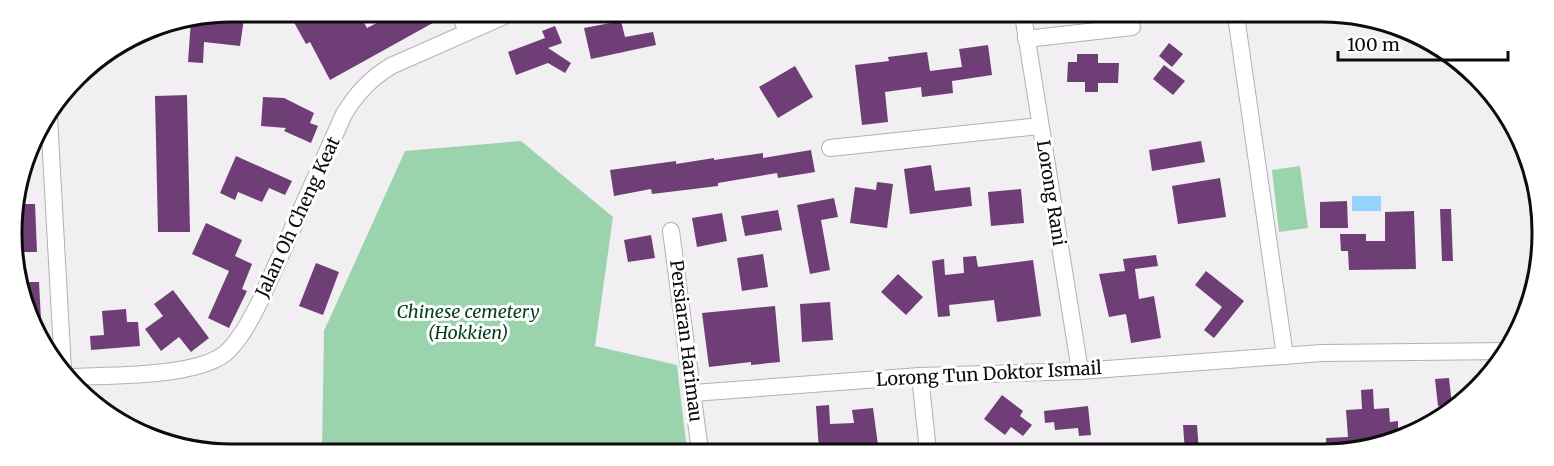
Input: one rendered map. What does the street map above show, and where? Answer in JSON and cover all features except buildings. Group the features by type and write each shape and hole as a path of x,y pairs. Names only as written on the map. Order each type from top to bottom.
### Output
{"street":[{"name":"Lorong Rani","path":"1024,22 1080,371"},
{"path":"1237,22 1285,356"},
{"path":"463,23 467,31"},
{"name":"Jalan Oh Cheng Keat","path":"79,376 181,370 208,364 228,351 246,328 261,299 344,114 357,93 375,76 391,66 488,23"},
{"path":"1026,39 1132,27"},
{"path":"830,148 1040,126"},
{"path":"50,130 62,356"},
{"name":"Persiaran Harimau","path":"671,231 699,444"},
{"name":"Lorong Tun Doktor Ismail","path":"693,393 920,376 1080,371 1325,352 1495,351"},
{"path":"920,376 927,444"}],"green space":[{"name":"Chinese cemetery (Hokkien)","path":"521,141 613,217 595,346 677,365 686,444 322,444 324,331 405,151"},
{"path":"1300,166 1308,228 1279,232 1272,170"}],"water":[{"path":"1352,196 1381,196 1381,211 1352,211"}]}
